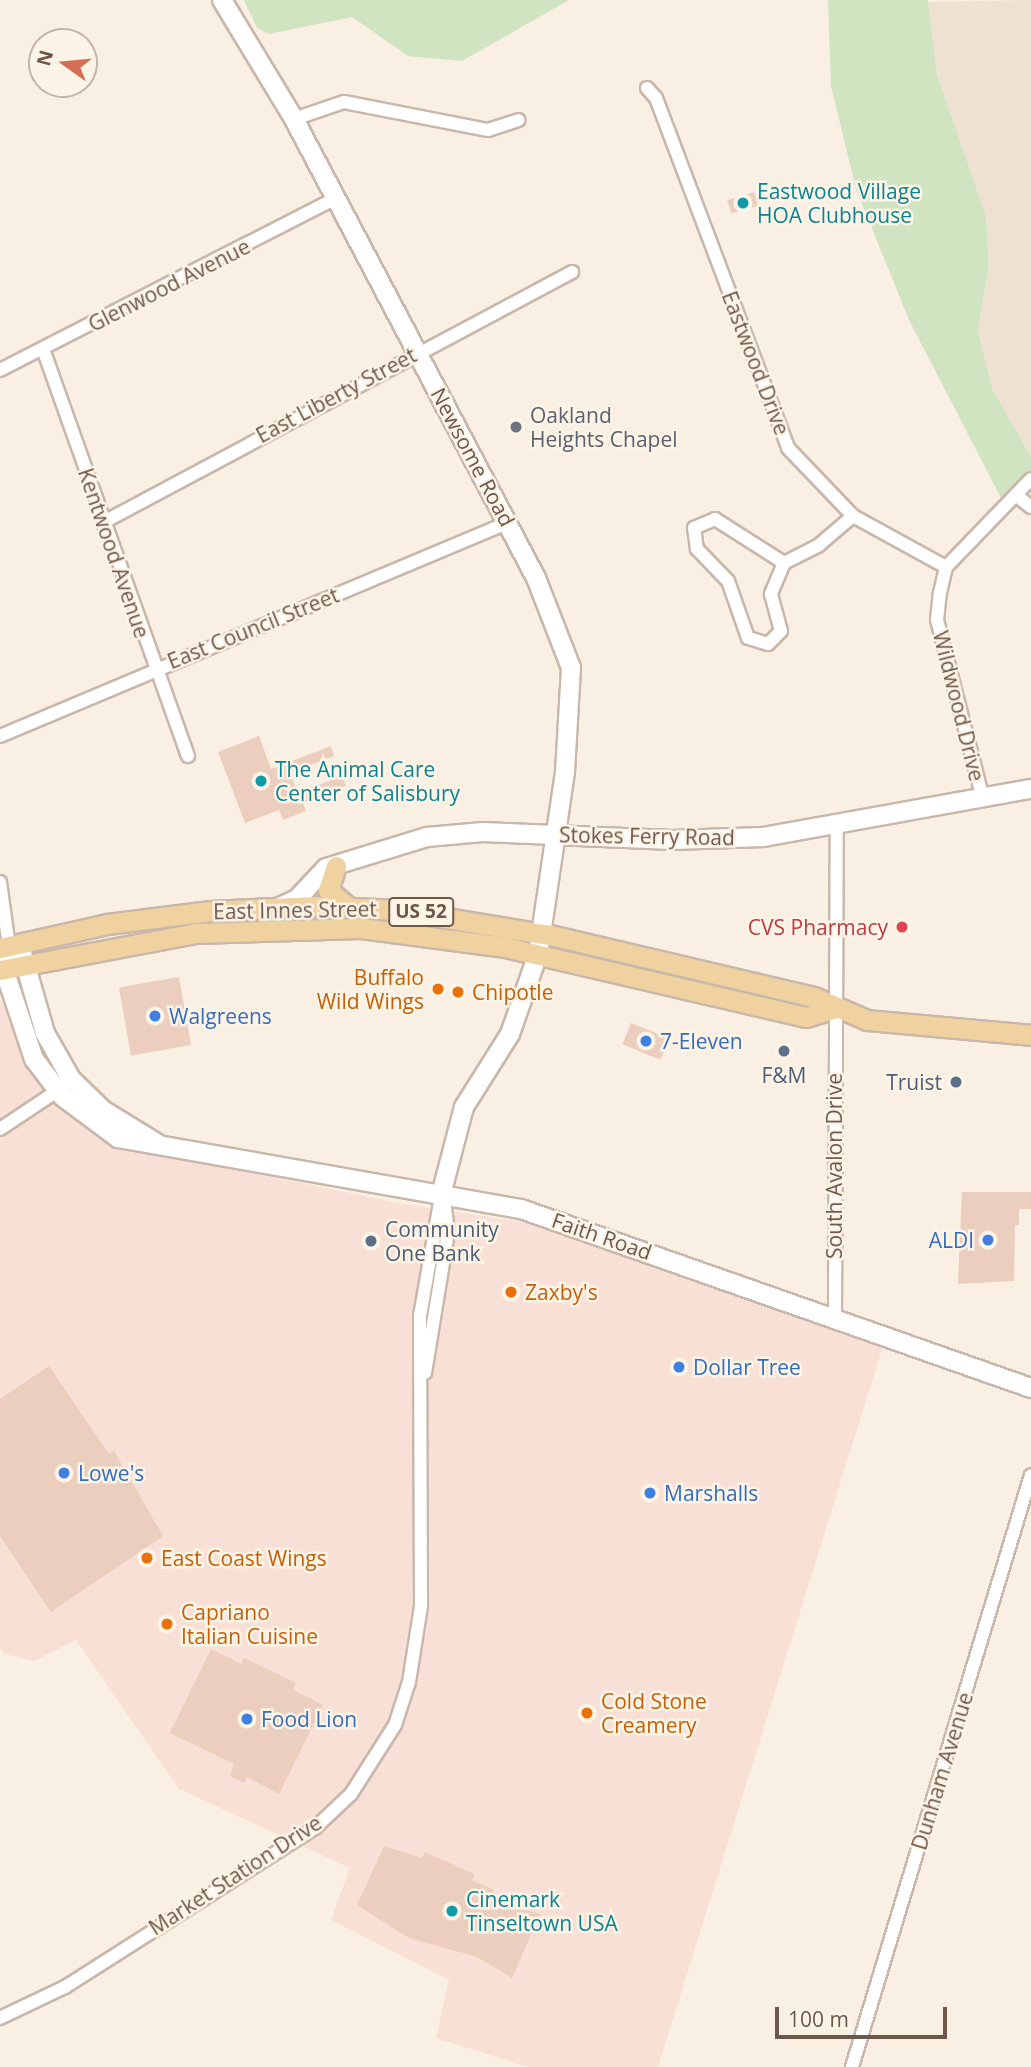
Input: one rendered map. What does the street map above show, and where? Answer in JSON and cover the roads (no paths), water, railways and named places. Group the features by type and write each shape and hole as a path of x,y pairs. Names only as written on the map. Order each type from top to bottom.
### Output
{"main road":[{"path":"336,866 328,878 328,893 355,907"},
{"name":"East Innes Street","path":"4,947 148,918 280,907 355,907 439,914 543,933 814,997 833,1009 928,1029 1031,1035"},
{"name":"East Innes Street","path":"2,969 153,938 288,928 424,933 538,954 806,1017 833,1009"}],"street":[{"name":"Newsome Road","path":"222,0 294,119 508,523 556,620 571,668 557,834 538,954"},
{"name":"Eastwood Drive","path":"649,90 788,448 853,516 946,567"},
{"path":"294,119 344,102 396,116 488,130 518,120"},
{"name":"Glenwood Avenue","path":"0,370 336,198"},
{"name":"East Liberty Street","path":"102,523 572,272"},
{"name":"Kentwood Avenue","path":"43,349 154,669 188,756"},
{"path":"946,567 1031,479"},
{"path":"1016,495 1031,507"},
{"path":"784,563 715,519 694,528 697,549 728,581 748,638 757,644 777,639 782,631 771,594 784,563 819,545 853,516"},
{"name":"East Council Street","path":"0,736 154,669 508,523"},
{"name":"Wildwood Drive","path":"946,567 937,620 983,799"},
{"name":"Stokes Ferry Road","path":"280,907 297,899 323,870 428,837 557,834 685,841 837,827 1031,789"},
{"name":"South Avalon Drive","path":"835,1322 833,1009 837,827"},
{"name":"Faith Road","path":"0,882 4,947 2,969 27,1046 57,1091 112,1135 442,1191 573,1224 835,1322 1031,1388"},
{"name":"Faith Road","path":"4,947 22,953 49,1043 71,1079 103,1110 158,1144"},
{"name":"Market Station Drive","path":"0,2018 65,1987 314,1828 351,1794 395,1725 417,1645 421,1383 431,1352 448,1231 442,1191 464,1107 510,1034 538,954"},
{"path":"0,1129 57,1091"},
{"name":"Dunham Avenue","path":"852,2067 1031,1475"}],"place":[{"name":"Eastwood Village HOA Clubhouse","path":"743,203"},
{"name":"Oakland Heights Chapel","path":"516,427"},
{"name":"The Animal Care Center of Salisbury","path":"261,781"},
{"name":"CVS Pharmacy","path":"902,927"},
{"name":"Buffalo Wild Wings","path":"438,989"},
{"name":"Chipotle","path":"458,992"},
{"name":"Walgreens","path":"155,1016"},
{"name":"7-Eleven","path":"646,1041"},
{"name":"F&M","path":"784,1051"},
{"name":"Truist","path":"956,1082"},
{"name":"ALDI","path":"988,1240"},
{"name":"Community One Bank","path":"371,1241"},
{"name":"Zaxby's","path":"511,1292"},
{"name":"Dollar Tree","path":"679,1367"},
{"name":"Lowe's","path":"64,1473"},
{"name":"Marshalls","path":"650,1493"},
{"name":"East Coast Wings","path":"147,1558"},
{"name":"Capriano Italian Cuisine","path":"167,1624"},
{"name":"Cold Stone Creamery","path":"587,1713"},
{"name":"Food Lion","path":"247,1719"},
{"name":"Cinemark Tinseltown USA","path":"452,1911"}]}
